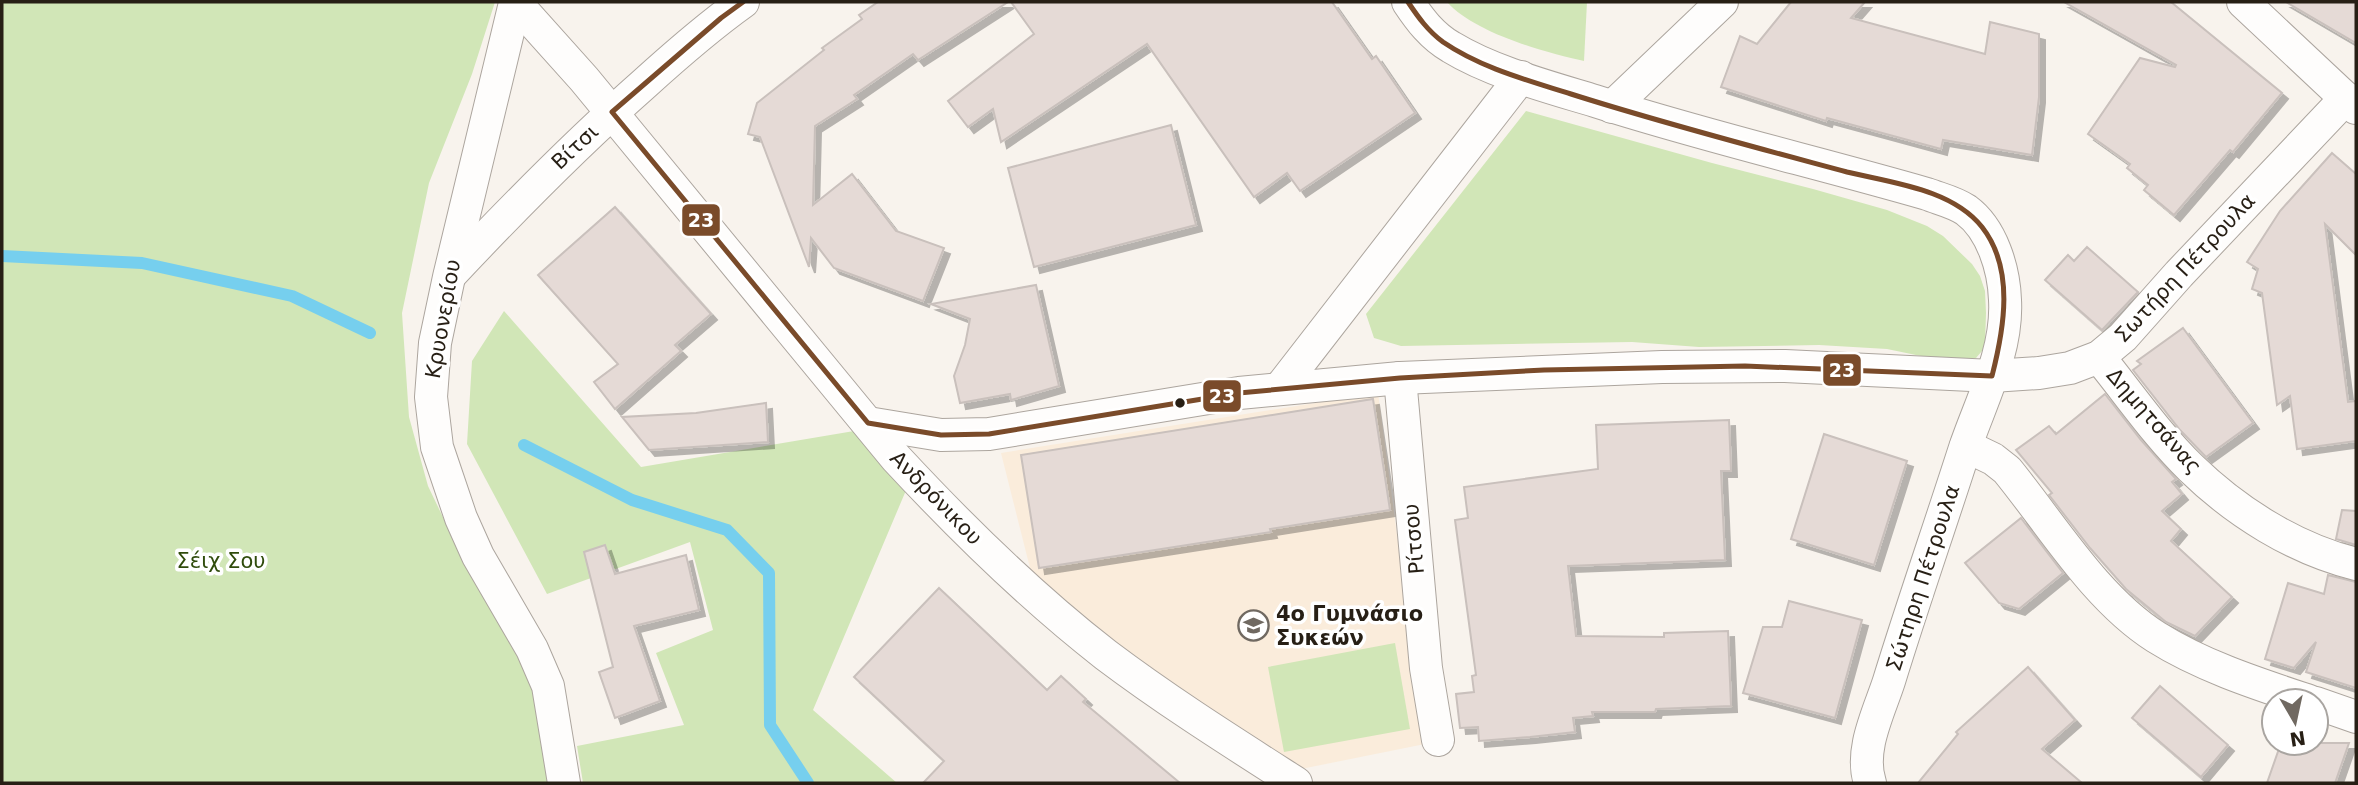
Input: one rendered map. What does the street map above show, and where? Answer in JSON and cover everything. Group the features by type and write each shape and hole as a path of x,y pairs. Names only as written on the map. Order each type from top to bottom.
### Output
{"street":[{"name":"Ανδρόνικου","path":"515,2 612,113 919,483 974,539 1104,653 1200,722 1296,783"},
{"name":"Κρυονερίου","path":"515,2 449,277 431,372 433,419 437,447 461,518 478,555 545,677 552,699 564,783"},
{"name":"Βίτσι","path":"449,277 518,203 612,113 743,2"},
{"path":"1408,2 1428,30 1439,39 1469,57 1521,77 1612,107 1914,190 1954,203 1965,210 1979,223 1993,248 2004,292 2003,326 1992,376"},
{"path":"1612,107 1722,2"},
{"path":"2243,2 2351,103"},
{"path":"1280,388 1521,77"},
{"name":"Σωτήρη Πέτρουλα","path":"868,423 917,433 967,436 1280,388 1400,378 1556,370 1731,366 1992,376 2053,371 2099,357 2123,337 2179,274 2351,103"},
{"name":"Δημητσάνας","path":"2099,357 2179,455 2208,483 2282,535 2316,552 2356,564"},
{"name":"Σώτηρη Πέτρουλα","path":"1870,783 1866,761 1871,737 1910,613 1992,376"},
{"name":"Ρίτσου","path":"1400,378 1426,668 1438,740"},
{"path":"1966,446 1993,459 2007,470 2069,552 2128,614 2154,636 2207,662 2272,687"},
{"path":"2330,709 2356,717"}],"shaded area":[{"name":"4ο Γυμνάσιο Συκεών","path":"1378,393 1425,744 1296,770 1161,681 1031,572 1001,453"}],"green space":[{"name":"Σέιχ Σου","path":"2,2 495,2 472,74 429,183 402,313 409,417 428,486 452,536 524,665 535,694 549,783 2,783"},
{"path":"1447,2 1587,2 1584,61 1530,47 1491,32 1459,13"},
{"path":"1526,111 1887,210 1927,226 1943,236 1972,264 1980,276 1985,291 1986,313 1985,345 1982,351 1976,358 1968,360 1940,360 1887,349 1819,345 1699,347 1632,342 1401,346 1374,338 1366,314"},
{"path":"504,311 641,467 860,430 907,488 813,710 897,783 583,783 577,746 684,725 656,653 713,630 690,542 547,594 467,444 472,361"},
{"path":"1395,643 1410,729 1284,752 1268,667"}],"building":[{"path":"878,2 1008,2 918,60 913,54 854,95 857,99 815,126 813,205 852,174 896,231 944,248 923,301 834,268 811,238 809,267 760,137 748,134 757,103 824,50 822,48 862,19 859,15"},
{"path":"1011,2 1332,2 1372,59 1376,56 1415,113 1300,191 1287,173 1254,197 1147,44 1001,142 993,109 968,127 948,101 1034,34"},
{"path":"1791,2 1865,2 1851,18 1985,54 1990,22 2039,34 2039,97 2032,155 1943,140 1941,149 1827,118 1826,121 1721,87 1740,36 1757,44"},
{"path":"2064,2 2171,2 2282,93 2233,152 2230,150 2174,215 2144,190 2148,185 2127,168 2130,164 2088,134 2140,58 2175,67 2176,65"},
{"path":"2286,2 2356,2 2356,43"},
{"path":"1171,125 1196,225 1034,267 1008,168"},
{"path":"2332,153 2356,174 2356,255 2325,224 2348,402 2356,401 2356,441 2297,449 2290,396 2277,405 2262,293 2252,289 2258,269 2247,262 2280,211"},
{"path":"615,207 711,314 675,345 681,351 615,409 594,382 618,364 538,275"},
{"path":"2087,247 2138,292 2102,330 2045,280 2068,255 2074,261"},
{"path":"1036,285 1059,386 1011,400 1010,394 960,403 954,376 965,345 970,319 931,304"},
{"path":"2183,328 2253,423 2206,457 2180,430 2133,370 2141,364 2137,361"},
{"path":"2105,394 2176,479 2172,482 2182,494 2162,511 2181,529 2171,541 2232,597 2195,636 2166,622 2126,589 2090,548 2049,495 2052,493 2016,450 2049,426 2056,434"},
{"path":"1373,399 1390,510 1270,529 1271,532 1039,568 1021,455"},
{"path":"766,403 768,442 649,450 622,417 696,413"},
{"path":"1729,420 1731,471 1721,471 1725,560 1568,566 1576,636 1664,637 1664,633 1728,631 1731,706 1656,709 1655,712 1592,712 1593,716 1573,718 1575,732 1530,737 1479,741 1478,727 1460,728 1456,694 1474,692 1472,676 1476,675 1455,520 1468,518 1464,487 1598,469 1596,425"},
{"path":"1824,434 1907,461 1874,565 1791,539"},
{"path":"2342,510 2356,511 2356,545 2336,539"},
{"path":"2021,518 2063,573 2019,609 1999,603 1965,563"},
{"path":"605,545 615,574 686,555 699,610 634,626 660,701 615,718 599,672 613,667 584,552"},
{"path":"2328,575 2356,582 2356,688 2306,672 2316,642 2294,668 2265,659 2288,583 2324,594"},
{"path":"939,588 1047,690 1061,676 1086,699 1083,702 1180,783 923,783 944,761 854,677"},
{"path":"1789,601 1862,620 1835,718 1743,693 1763,627 1782,627"},
{"path":"2028,667 2075,720 2042,749 2082,783 1918,783 1958,734 1956,732"},
{"path":"2160,686 2228,745 2201,777 2132,718"},
{"path":"2330,743 2349,743 2335,783 2267,783 2276,757 2330,757"}],"waterway":[{"path":"2,256 142,263 292,296 370,333"},
{"path":"524,445 632,500 727,530 769,573 770,725 808,783"}],"transit line":[{"name":"23","path":"743,2 612,112 868,423 941,435 989,434 1239,393 1400,378 1544,370 1745,366 1992,376 2003,319 2003,280 1999,261 1982,227 1955,204 1920,189 1674,125 1505,72 1473,59 1443,42 1408,2"}],"place":[{"name":"4ο Γυμνάσιο Συκεών","path":"1253,626"}]}
